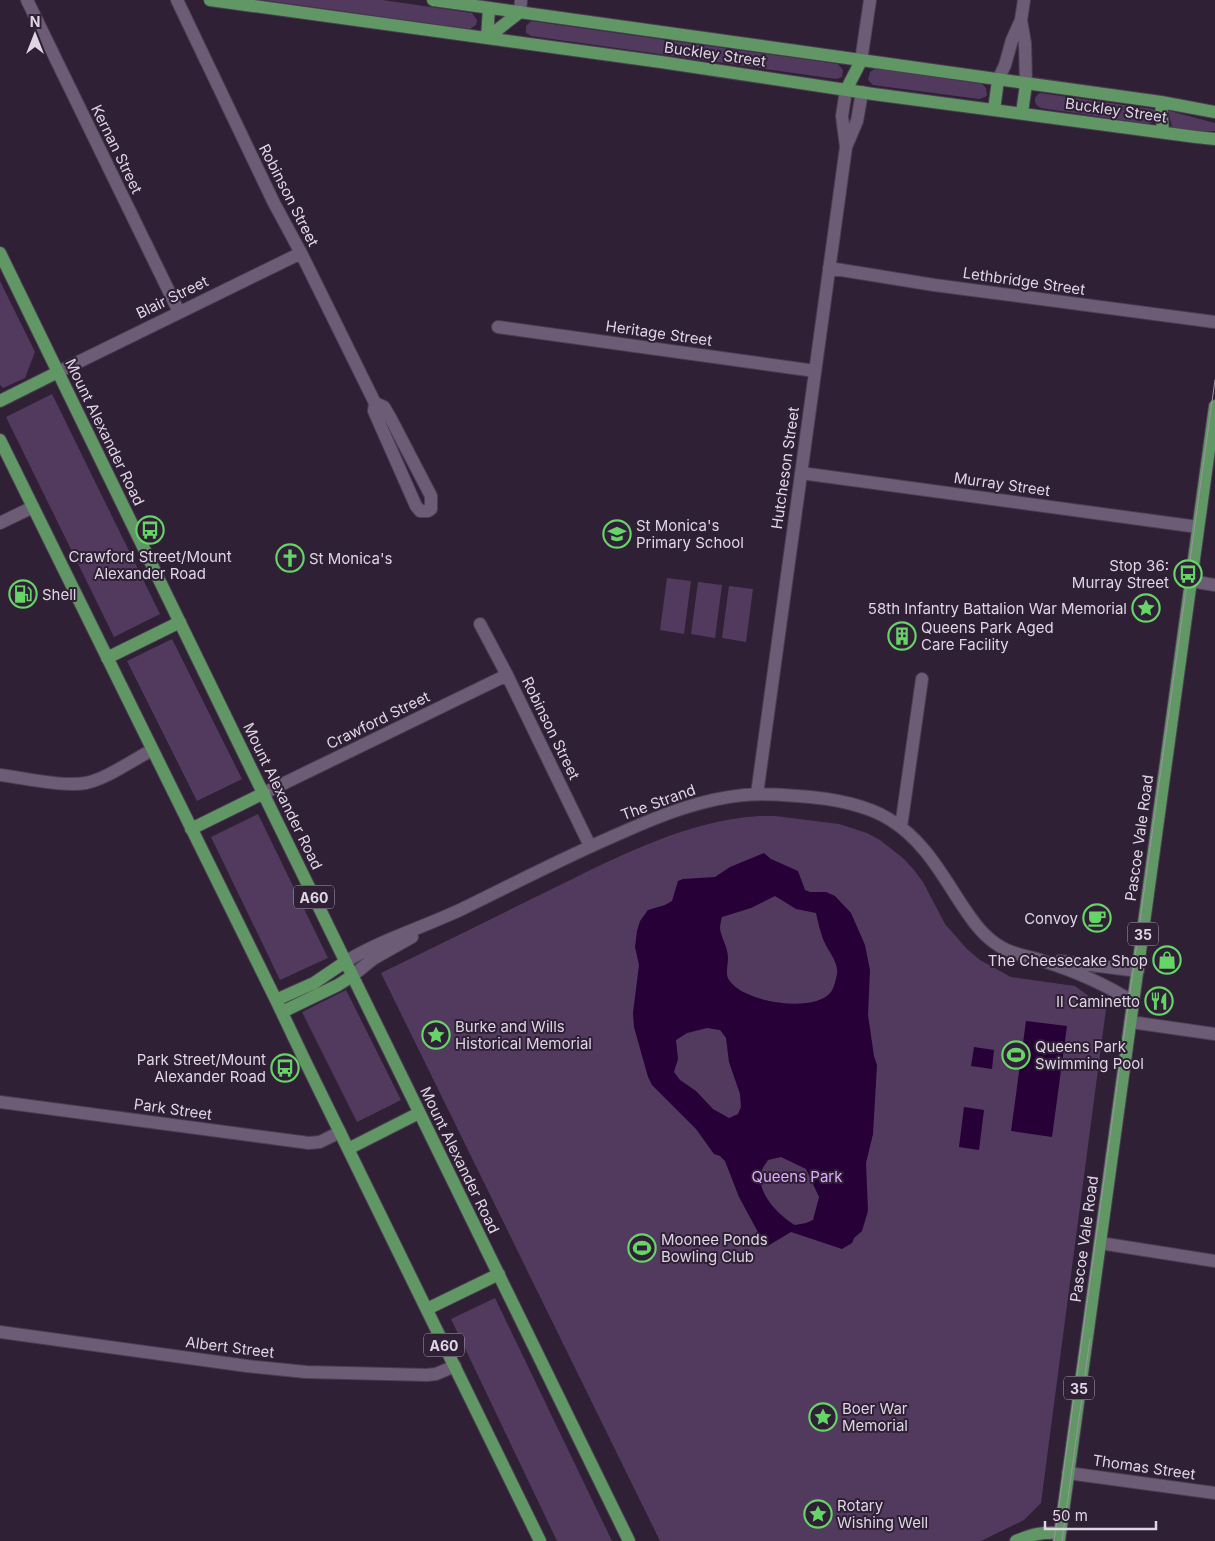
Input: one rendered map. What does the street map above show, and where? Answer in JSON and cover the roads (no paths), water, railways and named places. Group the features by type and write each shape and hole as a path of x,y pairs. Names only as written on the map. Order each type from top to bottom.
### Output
{"main road":[{"name":"Buckley Street","path":"433,0 521,6 861,61 1161,102 1215,112"},
{"name":"Buckley Street","path":"219,1 661,62 846,90 1215,138"},
{"path":"487,38 489,4"},
{"path":"487,38 521,6"},
{"path":"846,90 861,61"},
{"path":"861,61 862,92"},
{"path":"994,110 998,80"},
{"path":"1022,113 1026,84"},
{"path":"1161,102 1164,132"},
{"name":"Mount Alexander Road","path":"0,253 345,962 630,1541"},
{"path":"0,401 58,372"},
{"name":"Pascoe Vale Road","path":"1059,1537 1215,406"},
{"name":"A60","path":"0,440 540,1541"},
{"path":"107,658 180,622"},
{"path":"191,829 264,793"},
{"path":"276,1000 314,983 345,962"},
{"path":"282,1012 338,985 352,976"},
{"path":"348,1149 419,1113"},
{"path":"427,1309 499,1274"},
{"name":"35","path":"1016,1541 1031,1534 1039,1533 1059,1537"}],"street":[{"name":"Kernan Street","path":"27,0 179,312"},
{"name":"Robinson Street","path":"177,0 274,202 375,403 374,411 416,506 420,510 428,512 431,509 431,496 392,419 384,407 375,403"},
{"path":"861,61 870,0"},
{"path":"998,80 1021,20 1024,0"},
{"path":"1021,20 1025,43 1026,84"},
{"name":"Hutcheson Street","path":"846,90 842,116 846,147"},
{"name":"Hutcheson Street","path":"757,794 846,147 857,121 862,92"},
{"name":"Blair Street","path":"58,372 301,253"},
{"name":"Lethbridge Street","path":"829,268 944,286 1215,322"},
{"name":"Heritage Street","path":"498,327 815,371"},
{"name":"Murray Street","path":"801,473 1198,527"},
{"path":"0,523 33,507"},
{"path":"1191,581 1215,585"},
{"name":"Robinson Street","path":"480,624 507,675 590,846"},
{"name":"Crawford Street","path":"264,793 507,675"},
{"path":"901,827 922,679"},
{"path":"0,775 51,782 87,783 152,750"},
{"name":"The Strand","path":"345,962 366,950 439,920 590,846 639,825 690,806 728,797 757,794 815,797 859,806 877,812 901,827 919,843 931,857 974,923 986,937 1008,950 1097,981 1133,1002"},
{"name":"The Strand","path":"352,976 373,959 439,920"},
{"name":"The Strand","path":"1040,960 1138,970"},
{"path":"1131,1022 1215,1034"},
{"name":"Park Street","path":"0,1102 309,1143 320,1142 340,1132"},
{"path":"1100,1243 1215,1261"},
{"name":"Albert Street","path":"0,1332 247,1366 306,1372 427,1375 436,1374 455,1366"},
{"name":"Thomas Street","path":"1068,1473 1215,1494"}],"tram line":[{"path":"1054,1541 1215,380"},
{"path":"1062,1541 1090,1339"}],"place":[{"name":"Crawford Street/Mount Alexander Road","path":"150,530"},
{"name":"St Monica's Primary School","path":"617,534"},
{"name":"St Monica's","path":"290,558"},
{"name":"Stop 36: Murray Street","path":"1188,574"},
{"name":"Shell","path":"23,594"},
{"name":"58th Infantry Battalion War Memorial","path":"1146,608"},
{"name":"Queens Park Aged Care Facility","path":"902,636"},
{"name":"Convoy","path":"1097,918"},
{"name":"The Cheesecake Shop","path":"1167,960"},
{"name":"Il Caminetto","path":"1159,1001"},
{"name":"Burke and Wills Historical Memorial","path":"436,1035"},
{"name":"Queens Park Swimming Pool","path":"1016,1055"},
{"name":"Park Street/Mount Alexander Road","path":"285,1068"},
{"name":"Moonee Ponds Bowling Club","path":"642,1248"},
{"name":"Boer War Memorial","path":"823,1417"},
{"name":"Rotary Wishing Well","path":"818,1514"}],"park label":[{"name":"Queens Park","path":"797,1176"}]}
